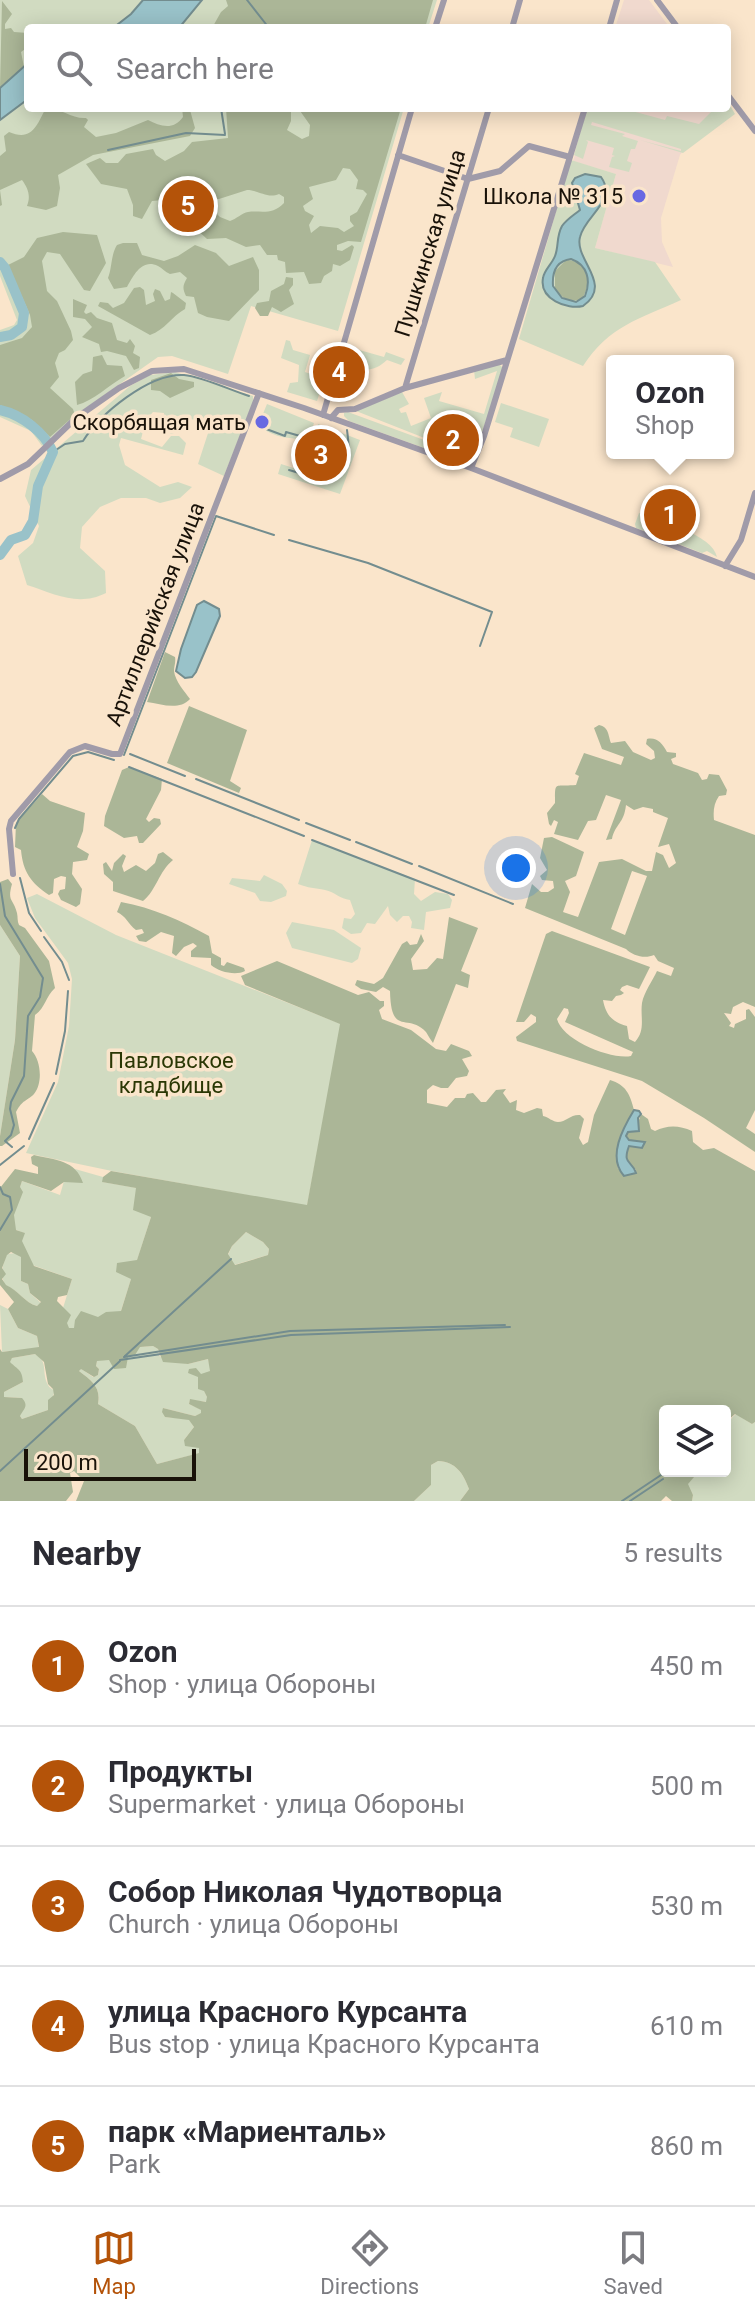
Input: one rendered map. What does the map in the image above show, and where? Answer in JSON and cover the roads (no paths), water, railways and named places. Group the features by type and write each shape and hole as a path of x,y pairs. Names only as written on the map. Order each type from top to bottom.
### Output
{"street":[{"path":"436,24 444,0"},
{"path":"513,24 520,0"},
{"path":"610,24 617,0"},
{"path":"657,0 675,24"},
{"path":"731,99 755,131"},
{"path":"327,416 411,112"},
{"name":"Пушкинская улица","path":"405,388 488,112"},
{"path":"471,468 584,112"},
{"path":"398,155 468,179 500,171 529,146 570,157"},
{"path":"327,416 338,410 355,409 405,388 507,360"},
{"path":"0,479 23,468 76,418 119,388 152,371 184,369 471,468 755,577"},
{"name":"Артиллерийская улица","path":"13,874 11,821 70,752 85,746 120,754 259,393"},
{"path":"725,566 741,540 755,493"}],"water":[{"path":"143,0 202,0 182,24 118,24"},
{"path":"24,67 24,102 0,120 0,88"},
{"path":"585,174 601,177 606,193 580,237 582,254 595,289 592,298 577,307 556,301 545,292 543,285 544,275 554,259 562,226 580,210 572,183 575,178","holes":["571,259 587,274 588,285 585,296 576,302 562,298 553,281 554,272 562,262"]},
{"path":"204,601 219,609 220,616 196,672 192,677 185,678 176,671 181,649 197,605"},
{"path":"634,1110 641,1114 638,1118 639,1131 628,1132 626,1136 629,1140 645,1142 642,1148 629,1146 627,1159 636,1173 624,1176 617,1160 618,1143"}],"waterway":[{"path":"247,0 266,24"},
{"path":"222,112 225,134"},
{"path":"108,150 186,133 225,135"},
{"path":"0,262 24,313 22,327 11,335 0,337"},
{"path":"53,452 65,444 83,441 101,419 127,397 170,376 191,376 249,396"},
{"path":"0,410 31,425 53,452 38,486 33,521 25,535 11,540 0,555"},
{"path":"261,427 285,436 286,432 300,436"},
{"path":"289,470 319,478 338,477 348,463 347,430"},
{"path":"124,755 216,516 274,535"},
{"path":"289,540 368,563 492,612 480,646"},
{"path":"15,828 19,819 73,756 88,752 114,760"},
{"path":"130,754 185,776"},
{"path":"129,767 304,836"},
{"path":"196,779 299,820"},
{"path":"306,823 350,840"},
{"path":"312,840 454,895"},
{"path":"356,842 412,864"},
{"path":"419,866 513,904"},
{"path":"20,878 29,913 41,931"},
{"path":"0,884 5,916 43,978 40,997 28,1016 24,1076 11,1102 14,1125 5,1141 12,1147"},
{"path":"44,937 62,962 69,980"},
{"path":"56,1074 65,1031 68,991"},
{"path":"29,1139 54,1083"},
{"path":"0,1165 24,1146"},
{"path":"0,1187 3,1194 10,1197 12,1210 0,1230"},
{"path":"125,1356 231,1259"},
{"path":"124,1357 290,1331 505,1325"},
{"path":"120,1360 291,1335 510,1327"},
{"path":"0,1471 120,1361"},
{"path":"622,1501 659,1476"},
{"path":"630,1501 663,1479"}],"place":[{"name":"Школа № 315","path":"639,196"},
{"name":"парк «Мариенталь»","path":"188,206"},
{"name":"улица Красного Курсанта","path":"339,372"},
{"name":"Скорбящая мать","path":"262,422"},
{"name":"Продукты","path":"453,440"},
{"name":"Собор Николая Чудотворца","path":"321,455"},
{"name":"Ozon","path":"670,515"}],"park label":[{"name":"Павловское кладбище","path":"171,1072"}]}
